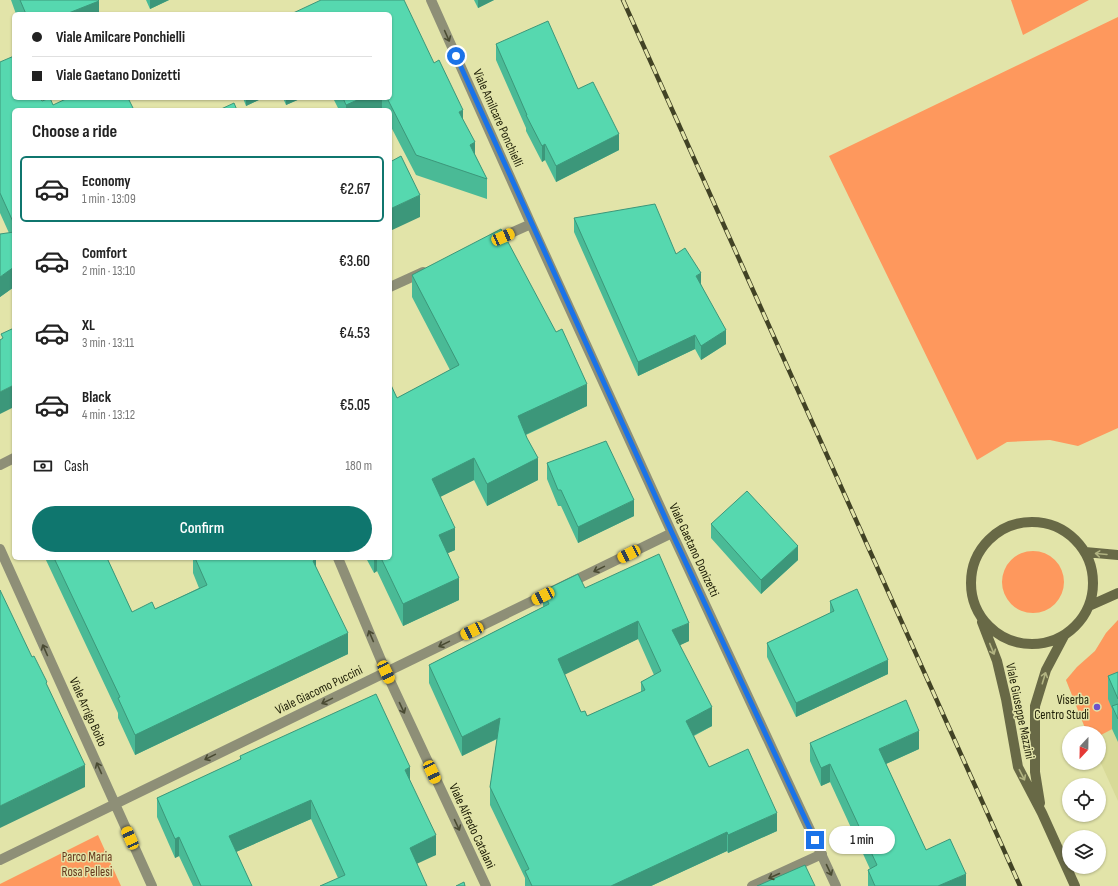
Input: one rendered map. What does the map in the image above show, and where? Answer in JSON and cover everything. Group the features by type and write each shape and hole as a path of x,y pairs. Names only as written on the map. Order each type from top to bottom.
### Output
{"street":[{"name":"Viale Amilcare Ponchielli","path":"431,0 531,224"},
{"path":"482,246 531,224"},
{"name":"Viale Gaetano Donizetti","path":"531,224 672,533 836,886"},
{"path":"392,286 432,268"},
{"path":"0,465 12,459"},
{"path":"1034,522 1054,526 1071,537 1085,552 1092,569 1093,588 1089,606 1079,623 1064,636 1045,643 1026,645 1006,639 990,628 978,613 971,594 971,574 976,558 985,544 998,532 1013,525 1034,522"},
{"name":"Viale Giacomo Puccini","path":"0,860 672,533"},
{"name":"Viale Arrigo Boito","path":"0,549 152,886"},
{"path":"1085,552 1118,555"},
{"name":"Viale Alfredo Catalani","path":"339,560 386,672 486,886"},
{"path":"1089,606 1118,592"},
{"name":"Viale Giuseppe Mazzini","path":"978,613 997,661 1006,699 1018,766 1042,813 1075,886"},
{"name":"Viale Giuseppe Mazzini","path":"1042,813 1035,772 1035,706 1046,670 1064,636"},
{"path":"752,886 822,854"}],"shaded area":[{"name":"Viserba Centro Studi","path":"1118,620 1118,801 1104,770 1106,770 1106,726 1084,726 1066,680 1077,667 1095,651 1106,633"}],"green space":[{"path":"1011,0 1089,0 1023,35"},
{"path":"1118,17 1118,428 1078,446 1050,440 1007,442 977,460 829,156"},
{"path":"1027,551 1039,551 1055,560 1062,570 1064,582 1062,594 1055,604 1039,613 1027,613 1016,608 1007,599 1002,588 1002,576 1007,565 1016,556"},
{"name":"Viserba Centro Studi","path":"1118,620 1118,726 1106,732 1106,726 1084,726 1066,680 1077,667 1095,651 1106,633"},
{"name":"Parco Maria Rosa Pellesi","path":"98,835 121,886 0,886 0,884"}],"building":[{"path":"20,0 99,1 71,12 25,12"},
{"path":"321,0 404,0 434,63 439,60 463,110 459,112 475,142 470,145 487,179 416,155 388,100 392,100 392,12 295,12"},
{"path":"548,21 578,89 593,82 619,134 556,166 545,144 542,146 526,115 496,44"},
{"path":"12,57 12,100 51,100 53,105 64,100 129,100 133,108 12,108 12,220 0,193 0,62"},
{"path":"344,100 357,100 346,105"},
{"path":"234,103 236,108 223,108"},
{"path":"401,156 420,195 392,208 392,161"},
{"path":"655,204 676,254 685,248 701,273 696,276 726,330 701,346 695,335 638,362 574,218"},
{"path":"501,229 556,332 562,329 587,384 518,416 527,438 538,458 487,484 474,458 432,479 455,528 439,535 459,578 403,604 382,560 392,560 392,387 397,398 459,365 412,275"},
{"path":"12,232 12,268 0,277 0,234"},
{"path":"12,329 12,386 0,392 0,340 3,338 1,334"},
{"path":"606,441 634,500 578,527 561,490 558,490 547,463"},
{"path":"747,491 798,546 761,580 711,524"},
{"path":"659,554 689,623 672,630 712,707 686,721 709,767 748,749 777,813 728,835 727,832 611,886 532,886 525,871 529,869 490,787 500,718 462,737 429,665 549,604 543,591 578,574 585,588","holes":["638,621 661,671 641,682 645,690 587,716 585,711 581,712 558,659"]},
{"path":"55,560 108,560 132,612 152,602 155,609 207,585 196,560 314,560 313,561 348,633 135,735 118,698 120,697"},
{"path":"857,589 888,660 796,703 767,643 834,611 830,601"},
{"path":"0,590 32,657 34,656 47,682 46,683 85,765 0,806"},
{"path":"1118,672 1118,699 1108,676"},
{"path":"376,694 410,767 405,770 436,835 410,848 427,886 320,886 345,875 311,800 229,836 252,886 201,886 179,837 175,839 157,798 241,759 240,756"},
{"path":"906,700 919,731 879,749 926,850 950,839 966,874 938,886 875,886 868,870 877,865 830,764 821,768 810,743"},
{"path":"1118,704 1118,719 1112,706"},
{"path":"805,865 815,886 757,886"},
{"path":"464,882 465,886 456,886"}],"railway":[{"path":"623,0 1020,886"}],"place":[{"name":"Viserba Centro Studi","path":"1097,707"}],"route":[{"path":"456,56 672,533 815,840"}]}
